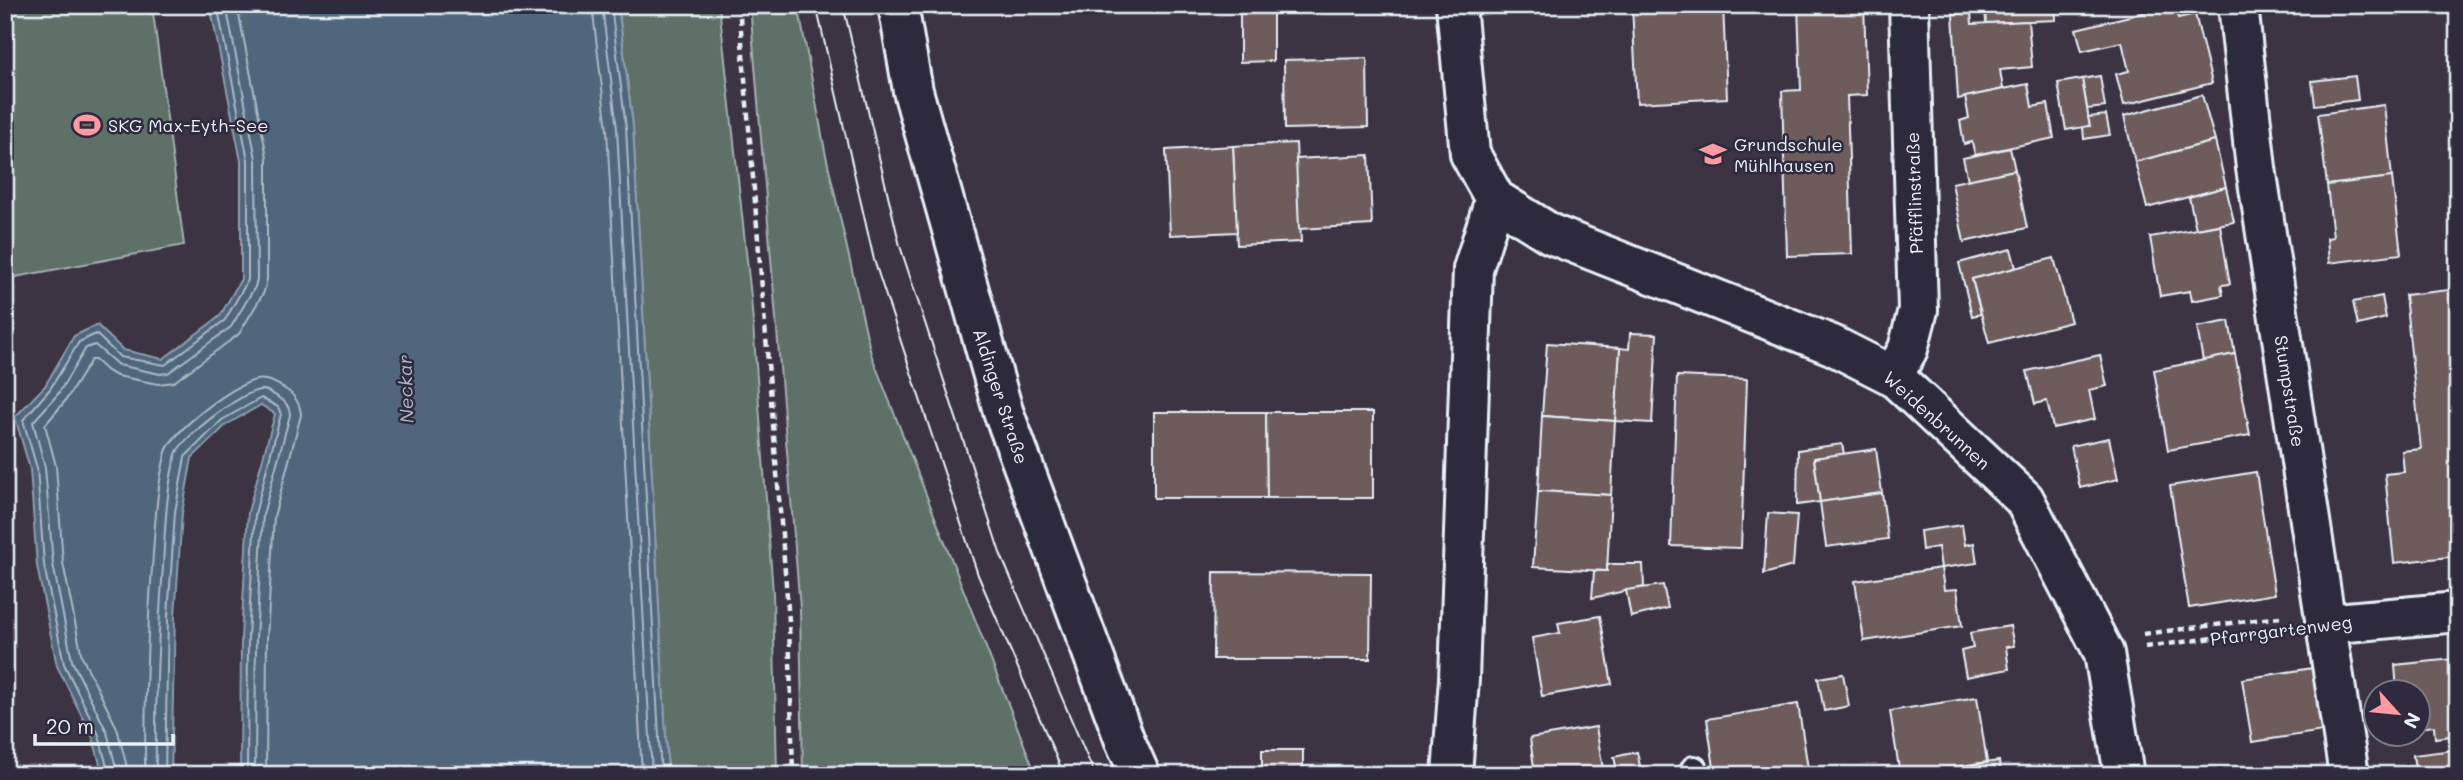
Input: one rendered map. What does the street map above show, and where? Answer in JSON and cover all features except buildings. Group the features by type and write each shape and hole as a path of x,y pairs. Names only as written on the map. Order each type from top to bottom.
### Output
{"street":[{"name":"Aldinger Straße","path":"898,5 913,91 1003,411 1140,775"},
{"path":"1452,775 1459,679 1473,270 1495,199 1470,154 1456,5"},
{"name":"Pfäfflinstraße","path":"1893,376 1908,349 1919,310 1909,5"},
{"name":"Stumpstraße","path":"2238,5 2256,168 2349,775"},
{"name":"Weidenbrunnen","path":"1495,199 1551,234 1832,345 1893,376 2024,499 2101,646 2124,775"},
{"name":"Pfarrgartenweg","path":"2324,617 2458,612"}],"path":[{"path":"739,5 789,621 793,775"},
{"name":"Pfarrgartenweg","path":"2101,646 2324,617"},
{"name":"Pfarrgartenweg","path":"2101,646 2324,617"}],"green space":[{"name":"SKG Max-Eyth-See","path":"5,5 152,5 184,245 5,279"},
{"path":"618,5 719,5 751,297 773,593 777,775 668,775 633,127"},
{"path":"750,5 798,5 825,151 871,354 1036,775 803,775 800,608"}],"water":[{"name":"Neckar","path":"210,5 618,5 633,127 668,775 240,775 241,638 248,512 275,414 261,405 226,425 192,458 182,513 175,616 171,775 103,775 93,738 57,666 37,566 30,469 15,417 45,386 74,336 97,325 123,350 163,359 220,316 241,279 241,161"}],"tram line":[{"path":"816,5 874,260 978,575 1064,775"},
{"path":"843,5 900,246 1000,553 1095,775"}],"place":[{"name":"SKG Max-Eyth-See","path":"87,125"},
{"name":"Grundschule Mühlhausen","path":"1713,154"}]}
